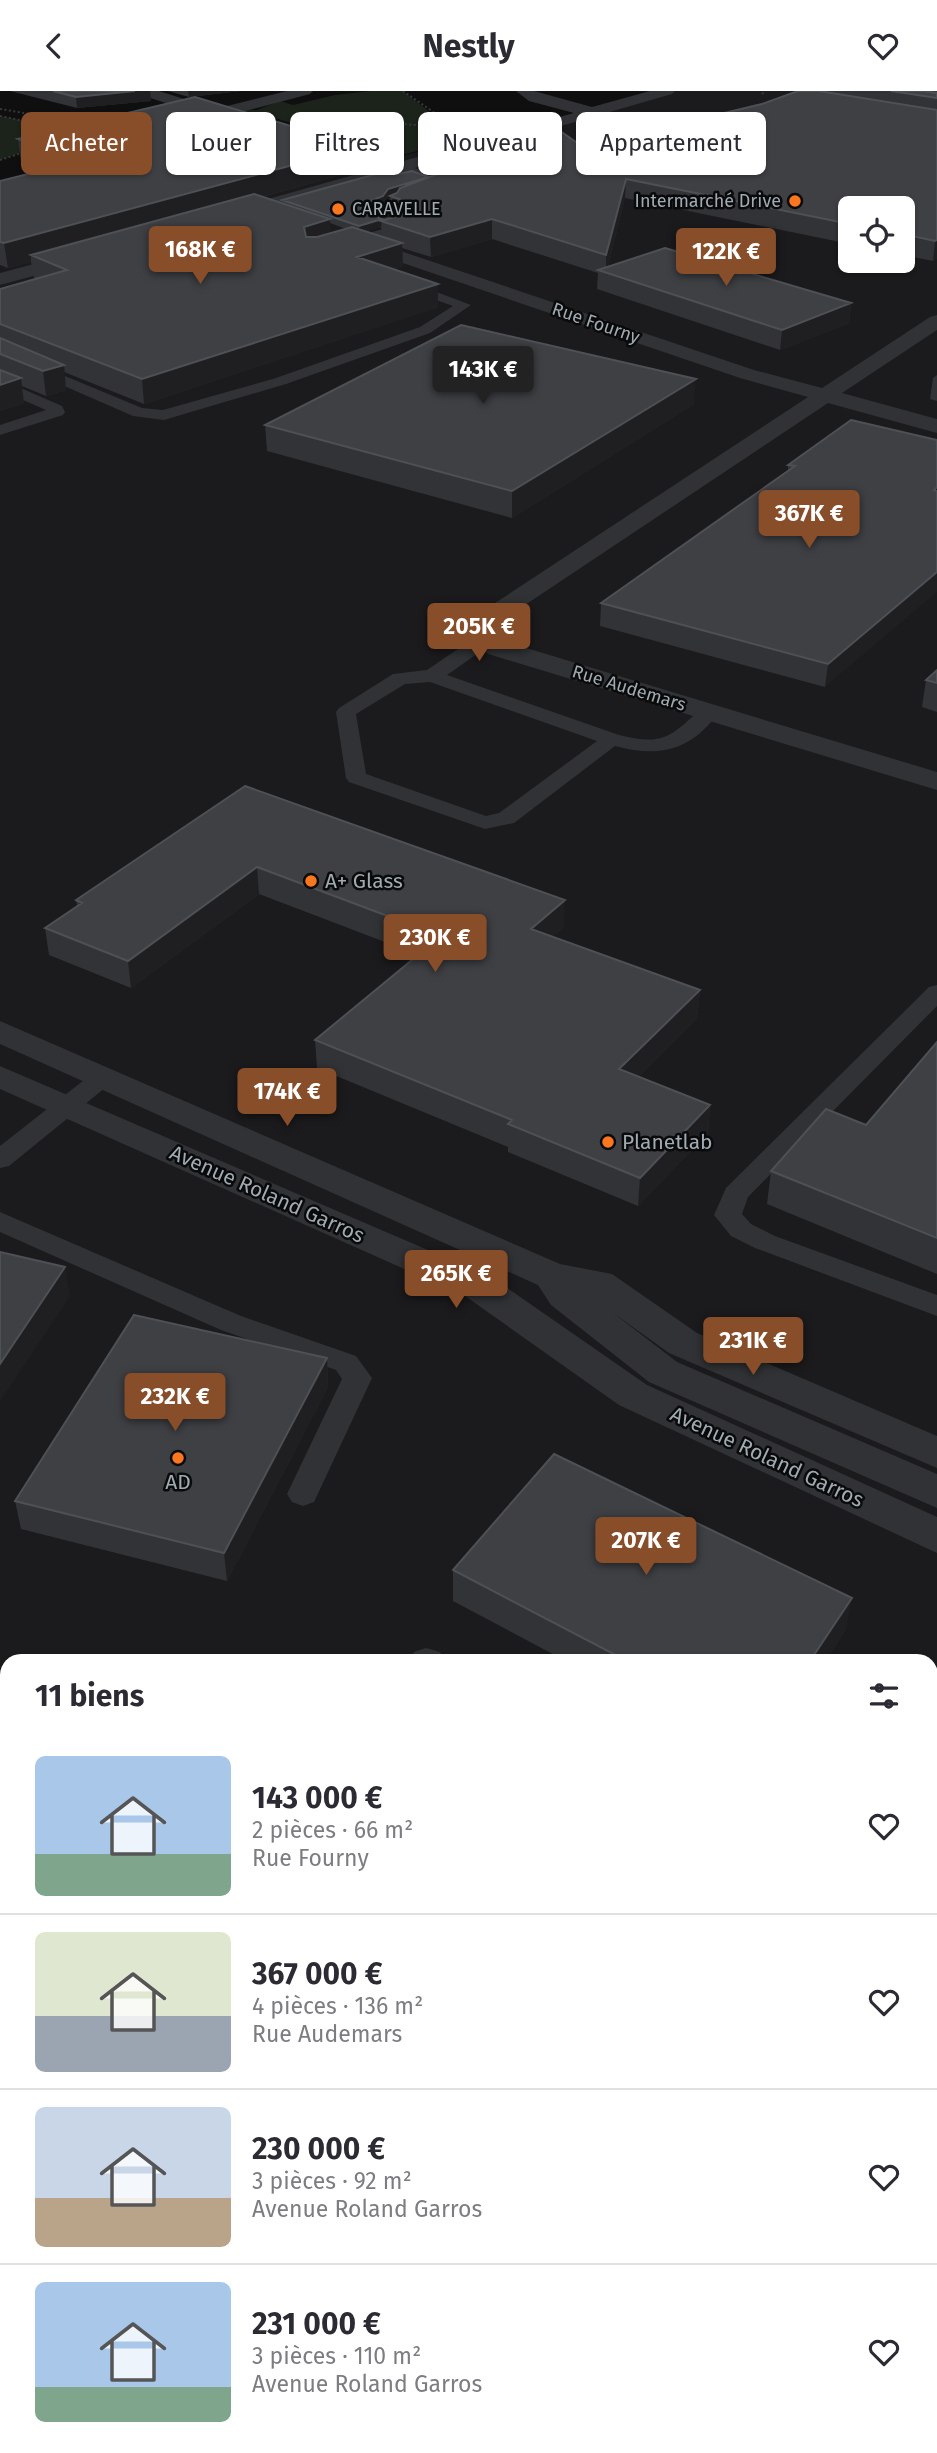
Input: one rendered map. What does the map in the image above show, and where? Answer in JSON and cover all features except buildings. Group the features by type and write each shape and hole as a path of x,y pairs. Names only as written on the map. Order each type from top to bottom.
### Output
{"street":[{"path":"148,91 209,112"},
{"path":"222,112 305,91"},
{"path":"524,91 534,98 578,112"},
{"path":"599,112 676,92"},
{"path":"404,167 576,118"},
{"path":"212,221 375,175"},
{"path":"259,208 297,221"},
{"name":"Rue Fourny","path":"328,242 356,241 646,341 825,396 937,425"},
{"path":"0,279 97,253"},
{"path":"487,638 488,625 501,610 937,321"},
{"name":"Rue Audemars","path":"487,638 497,648 937,781"},
{"name":"Avenue Roland Garros","path":"0,1031 102,1079 552,1276 598,1283 683,1343 937,1453"},
{"name":"Avenue Roland Garros","path":"0,1076 480,1287 632,1395 932,1525"},
{"name":"Avenue Roland Garros","path":"552,1276 565,1296 663,1372 932,1525"}],"lane":[{"path":"356,241 404,227 368,215 390,208 394,202 437,188 436,178 404,169"},
{"path":"0,353 139,413 164,415 281,381 425,331 464,305 385,277"},
{"path":"0,384 56,409 57,412 0,430"},
{"path":"432,676 487,638"},
{"path":"612,739 506,818 485,823 356,778 346,712 400,677 432,676 643,748 664,747 681,738 709,712"},
{"path":"937,992 736,1194 728,1215 741,1230 765,1241 937,1306"},
{"path":"0,1160 102,1079"},
{"path":"0,1221 231,1323 346,1363 357,1378 303,1495"}],"path":[{"path":"403,91 430,112"},
{"path":"762,94 766,91"},
{"path":"244,106 285,116 417,125"},
{"path":"0,109 23,112"},
{"path":"0,116 21,120"},
{"path":"0,160 21,153"}],"shaded area":[{"path":"403,91 430,112 418,112 418,151 404,154 404,112 290,112 290,123 276,118 276,112 245,112 280,101 293,105 335,95"},
{"path":"662,91 937,93 937,1654 0,1654 0,263 325,175 404,175 404,155 418,152 418,175 562,175 562,116 576,112 576,175 766,175 766,112 578,112"},
{"path":"0,116 21,120 21,153 0,160"}],"place":[{"name":"Intermarché Drive","path":"795,201"},
{"name":"CARAVELLE","path":"338,209"},
{"name":"A+ Glass","path":"311,881"},
{"name":"Planetlab","path":"608,1142"},
{"name":"AD","path":"178,1458"}]}
